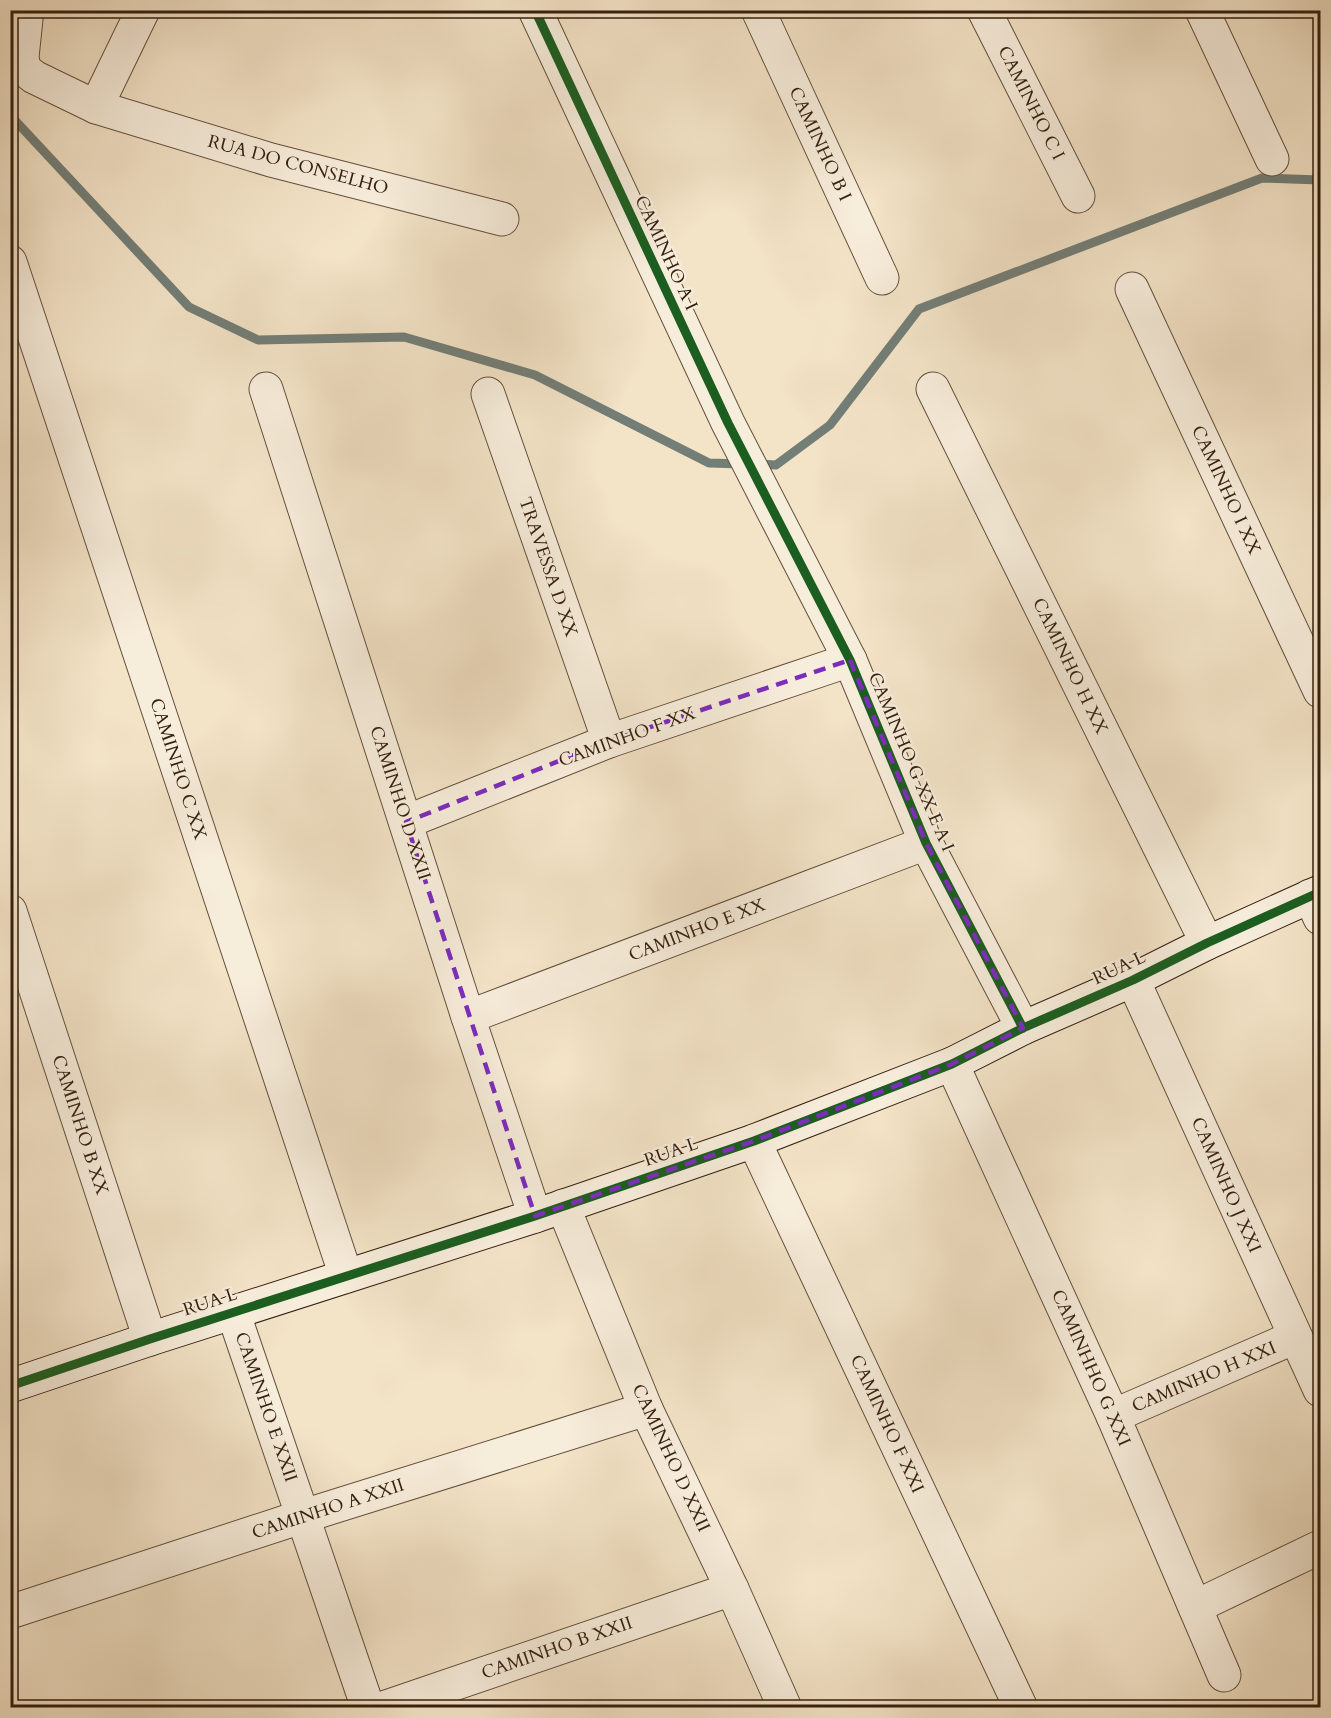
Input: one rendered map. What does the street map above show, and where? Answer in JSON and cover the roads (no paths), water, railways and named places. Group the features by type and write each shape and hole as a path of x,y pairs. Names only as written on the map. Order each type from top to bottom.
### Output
{"street":[{"name":"RUA DO CONSELHO","path":"27,10 22,57 24,69 34,77 96,107 272,160 502,219"},
{"path":"96,107 143,10"},
{"name":"CAMINHO A I","path":"535,10 770,508"},
{"name":"CAMINHO B I","path":"758,10 882,279"},
{"name":"CAMINHO C I","path":"984,10 1077,196"},
{"path":"1202,10 1272,159"},
{"name":"CAMINHO C XX","path":"10,262 346,1276"},
{"name":"CAMINHO I XX","path":"1132,289 1320,691"},
{"name":"CAMINHO D XXII","path":"266,389 468,1017 549,1211 732,1589 785,1707"},
{"name":"CAMINHO H XX","path":"933,389 1208,943"},
{"name":"TRAVESSA D XX","path":"488,394 609,741"},
{"name":"CAMINHO G XX E A I","path":"770,508 850,660 926,843 1023,1029"},
{"name":"CAMINHO F XX","path":"406,822 609,741 850,660"},
{"name":"CAMINHO E XX","path":"468,1017 926,843"},
{"name":"RUA L","path":"10,1386 549,1211 754,1141 952,1064 1208,943 1317,902"},
{"name":"CAMINHO B XX","path":"10,911 150,1339"},
{"name":"CAMINHO J XXI","path":"1133,980 1320,1390"},
{"name":"CAMINHHO G XXI","path":"952,1064 1113,1416 1224,1675"},
{"name":"CAMINHO F XXI","path":"754,1141 1021,1707"},
{"name":"CAMINHO E XXII","path":"234,1312 368,1707"},
{"name":"CAMINHO H XXI","path":"1113,1416 1295,1337"},
{"name":"CAMINHO A XXII","path":"10,1612 304,1516 646,1409"},
{"path":"1195,1607 1320,1547"},
{"name":"CAMINHO B XXII","path":"383,1707 732,1589"}],"waterway":[{"path":"10,115 189,307 258,340 404,337 535,375 709,463 742,464"},
{"path":"756,464 776,465 830,425 919,309 1262,178 1320,180"}]}
